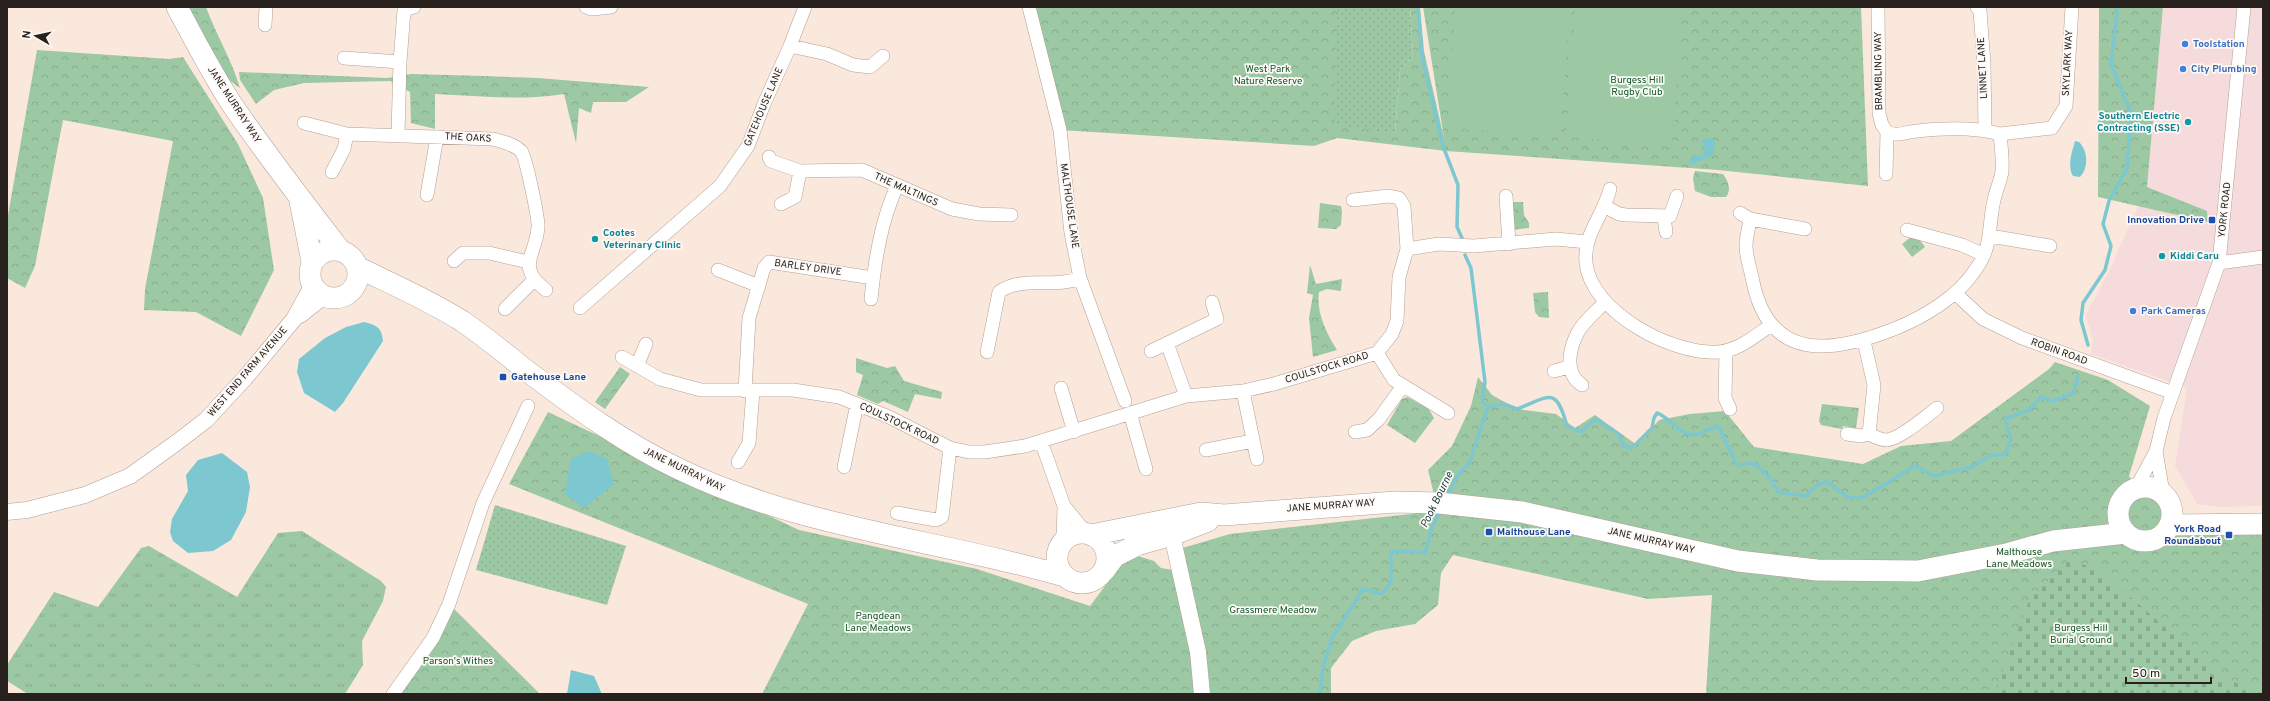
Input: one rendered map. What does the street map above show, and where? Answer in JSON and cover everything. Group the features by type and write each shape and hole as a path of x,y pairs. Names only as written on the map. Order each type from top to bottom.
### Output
{"main road":[{"name":"JANE MURRAY WAY","path":"177,7 206,62 230,102 299,197 340,250"},
{"name":"JANE MURRAY WAY","path":"299,197 312,262"},
{"path":"340,250 354,259 358,275 352,289 339,298 318,291 309,270 312,262 324,251 340,250"},
{"name":"JANE MURRAY WAY","path":"357,267 461,320 549,387 623,439 678,469 727,490 778,509 889,536 1005,559 1064,576"},
{"name":"JANE MURRAY WAY","path":"352,289 403,290"},
{"path":"2167,498 2172,510 2170,525 2161,536 2147,541 2132,538 2126,533 2118,520 2118,513 2123,498 2136,488 2150,487 2167,498 2201,524"},
{"name":"JANE MURRAY WAY","path":"1089,534 1201,513 1224,515 1395,502 1445,503 1522,512 1738,561 1817,570 1918,571 2006,554 2053,541 2077,537 2126,533"},
{"name":"JANE MURRAY WAY","path":"2077,537 2118,513"},
{"name":"JANE MURRAY WAY","path":"1104,571 1115,556 1137,545 1172,535 1224,515"},
{"path":"2170,525 2263,524"},
{"path":"1005,559 1060,546 1074,535 1089,534 1098,539 1105,549 1107,556 1104,571 1098,577 1084,583 1076,583 1064,576 1057,563 1060,546"}],"street":[{"path":"265,24 266,7"},
{"path":"586,7 592,9 611,7"},
{"name":"GATEHOUSE LANE","path":"580,308 720,186 748,146 764,104 790,46 804,7"},
{"name":"MALTHOUSE LANE","path":"1029,7 1058,122 1072,234 1080,278 1125,400"},
{"name":"BRAMBLING WAY","path":"1878,7 1879,113 1882,125 1887,132 1886,174"},
{"name":"LINNET LANE","path":"1977,7 1980,11 1984,64 1985,130"},
{"name":"SKYLARK WAY","path":"2000,134 2052,128 2066,106 2072,7"},
{"name":"YORK ROAD","path":"2136,488 2156,451 2173,393 2218,263 2244,7"},
{"path":"398,134 400,62 407,8"},
{"path":"790,46 827,54 853,65 870,67 883,56"},
{"path":"344,58 400,62"},
{"name":"THE OAKS","path":"304,123 347,134 398,134 493,139 510,144 522,152 526,165 538,228 528,262"},
{"path":"1805,230 1745,216 1746,253 1762,311 1771,325 1798,343 1818,347 1864,341 1918,318 1955,293 1977,269 1984,255 1990,236 1993,200 2002,171 2000,134 1985,130 1922,131 1904,135 1887,132"},
{"path":"332,172 344,149 347,134"},
{"path":"427,195 437,137"},
{"name":"THE MALTINGS","path":"769,157 771,161 800,171 862,170 938,204 964,213 1011,215"},
{"path":"781,204 795,197 800,171"},
{"path":"871,299 873,278 885,217 897,186"},
{"path":"1610,189 1604,206 1594,223 1587,242 1586,254 1589,276 1595,290 1605,302 1639,328 1660,339 1700,351 1726,351 1736,348 1771,325"},
{"name":"COULSTOCK ROAD","path":"622,357 660,379 677,386 701,390 809,392 839,397 889,417 950,448 984,452 1041,442 1186,396 1243,391 1274,384 1377,353 1392,334 1397,321 1398,278 1408,249 1404,206 1399,198 1389,196 1353,200"},
{"path":"1506,196 1509,244"},
{"path":"1604,206 1619,214 1664,217 1670,216 1677,196"},
{"path":"1664,217 1666,232"},
{"path":"1907,230 1962,246 1984,255"},
{"path":"1990,236 2050,246"},
{"path":"1408,249 1439,244 1474,246 1556,239 1587,242"},
{"path":"454,261 463,253 489,253 528,262 534,281 546,290"},
{"path":"2218,263 2263,257"},
{"name":"BARLEY DRIVE","path":"749,391 749,318 764,268 769,262 873,278"},
{"path":"718,270 759,286"},
{"path":"987,352 999,292 1017,283 1069,283 1080,278"},
{"path":"505,309 534,281"},
{"name":"WEST END FARM AVENUE","path":"7,512 27,510 85,495 130,476 206,420 245,378 318,291"},
{"name":"ROBIN ROAD","path":"1955,293 1982,319 2022,338 2173,393"},
{"path":"1150,350 1217,319 1212,302"},
{"path":"1582,385 1576,381 1570,367 1572,348 1578,331 1605,302"},
{"path":"1864,341 1874,385 1869,434"},
{"path":"1167,343 1186,396"},
{"path":"637,366 646,344"},
{"path":"1726,351 1725,398 1730,409"},
{"path":"1377,353 1394,380 1402,387 1448,413"},
{"path":"1554,371 1570,367"},
{"path":"1355,432 1367,430 1379,419 1402,387"},
{"path":"1061,388 1074,432"},
{"path":"738,462 749,443 749,391"},
{"path":"1243,391 1257,459"},
{"path":"844,467 857,404"},
{"path":"393,694 436,631 449,604 483,503 528,406"},
{"path":"1847,434 1860,436 1869,434 1879,439 1888,440 1900,435 1937,408"},
{"path":"1130,414 1146,469"},
{"path":"1206,450 1253,441"},
{"path":"1041,442 1064,506 1089,534"},
{"name":"COULSTOCK ROAD","path":"897,513 936,520 942,517 950,448"},
{"name":"YORK ROAD","path":"2156,451 2167,498"},
{"path":"1060,546 1064,506"},
{"path":"1172,535 1198,652 1202,694"}],"shaded area":[{"path":"2163,7 2263,7 2263,506 2218,507 2197,504 2175,466 2187,388 2091,354 2093,341 2086,315 2109,271 2147,187"}],"green space":[{"path":"188,7 206,7 214,28 233,67 240,88 218,72"},
{"path":"1033,7 1338,7 1395,134 1400,70 1413,57 1410,7 1420,7 1424,51 1444,138 1423,7 1861,7 1868,186 1718,170 1446,151 1337,138 1314,146 1060,130"},
{"path":"1338,7 1410,7 1413,57 1400,70 1395,134 1334,124"},
{"path":"1455,7 1570,7 1560,137 1448,128"},
{"name":"Burgess Hill Rugby Club","path":"1575,7 1682,7 1672,147 1566,137"},
{"path":"2099,7 2163,7 2147,187 2207,211 2208,222 2098,197"},
{"path":"37,50 169,59 183,57 238,144 263,198 274,270 241,336 196,312 144,310 145,289 173,141 63,120 35,266 25,288 7,278 7,221"},
{"path":"239,72 387,78 411,74 484,76 538,78 649,87 626,102 593,102 591,113 579,108 576,143 564,94 516,98 435,94 435,129 411,123 410,92 390,81 304,83 274,90 256,104 240,80"},
{"path":"1695,171 1723,174 1729,185 1729,191 1726,197 1711,197 1695,191 1693,178"},
{"path":"1509,202 1523,202 1524,215 1529,223 1529,228 1512,230"},
{"path":"1320,203 1341,206 1341,225 1336,229 1318,228"},
{"path":"1915,234 1925,247 1912,257 1902,244"},
{"path":"1310,265 1316,284 1342,279 1341,291 1327,289 1319,292 1319,308 1323,323 1337,350 1313,357 1309,318 1313,295 1307,293"},
{"path":"1548,292 1549,318 1539,317 1535,312 1533,293"},
{"path":"856,358 887,368 895,366 904,381 942,392 941,399 915,394 908,412 883,401 878,404 857,395 863,375 856,372"},
{"name":"Malthouse Lane Meadows","path":"2055,362 2108,380 2150,406 2129,476 2136,488 2170,503 2207,534 2263,535 2263,694 1706,694 1712,595 1648,599 1453,555 1441,573 1438,605 1415,624 1376,631 1352,641 1331,668 1331,694 1208,694 1179,549 1230,534 1438,511 1428,470 1452,446 1471,406 1478,377 1492,395 1517,409 1556,414 1575,428 1595,415 1637,445 1659,420 1690,414 1725,411 1754,447 1863,464 1901,446 1951,441 2049,369"},
{"path":"620,367 630,374 605,409 595,402"},
{"path":"1407,397 1428,408 1434,418 1415,443 1387,425 1402,399"},
{"path":"1822,404 1859,408 1856,428 1843,426 1842,429 1821,425 1819,421"},
{"name":"Pangdean Lane Meadows","path":"548,412 799,530 977,569 1090,606 1123,562 1138,556 1154,561 1161,568 1173,570 1196,674 1196,694 762,694 808,604 509,484"},
{"path":"495,505 626,546 607,605 476,570"},
{"path":"302,531 381,581 386,587 383,601 362,641 363,665 345,694 28,694 7,681 7,665 54,592 98,607 141,548 149,546 237,597 278,533"},
{"name":"Burgess Hill Burial Ground","path":"2067,561 2097,568 2223,677 2263,694 1994,694 2029,601"},
{"name":"Parson's Withes","path":"449,604 540,694 393,694"},
{"path":"153,638 197,667 193,673 150,644"}],"water":[{"path":"1706,138 1715,139 1713,155 1693,164 1688,162 1695,155 1702,156 1705,149 1701,142"},
{"path":"2075,141 2079,142 2086,154 2085,169 2080,177 2073,176 2070,168"},
{"path":"364,322 378,327 383,341 343,403 335,412 304,393 297,372 299,359 325,338 346,327"},
{"path":"588,451 607,459 614,484 584,508 565,494 571,459"},
{"path":"222,453 247,472 250,487 246,512 231,540 213,551 188,553 173,541 170,532 172,519 188,491 186,475 198,460"},
{"path":"571,670 594,676 602,694 567,694"}],"waterway":[{"path":"1418,7 1422,57 1443,146 1458,185 1457,227 1462,238"},
{"name":"Pook Bourne","path":"2088,345 2081,320 2083,303 2105,270 2111,246 2103,224 2109,201 2127,168 2131,114 2111,64 2117,14 2116,7"},
{"path":"1465,255 1471,268 1485,382 1482,401 1488,407"},
{"name":"Pook Bourne","path":"1488,407 1504,404 1517,409 1544,398 1550,398 1555,400 1559,405 1567,426 1581,432 1595,419 1620,435 1623,446 1632,448 1652,428 1654,418 1657,413 1665,417 1680,430 1693,435 1719,427 1737,465 1754,463 1771,479 1778,492 1807,496 1818,484 1827,482 1849,498 1862,498 1915,466 1934,476 1972,467 1991,455 2005,455 2011,439 2005,419 2029,410 2041,397 2053,401 2074,393 2078,376"},
{"name":"Pook Bourne","path":"1446,498 1457,476 1470,462 1488,407"},
{"name":"Pook Bourne","path":"1320,694 1323,667 1331,640 1363,589 1382,594 1391,582 1391,552 1403,551 1425,553 1432,527 1440,510"}],"place":[{"name":"Toolstation","path":"2185,44"},
{"name":"City Plumbing","path":"2183,69"},
{"name":"Southern Electric Contracting (SSE)","path":"2188,122"},
{"name":"Innovation Drive","path":"2212,220"},
{"name":"Cootes Veterinary Clinic","path":"595,239"},
{"name":"Kiddi Caru","path":"2162,256"},
{"name":"Park Cameras","path":"2133,311"},
{"name":"Gatehouse Lane","path":"503,377"},
{"name":"Malthouse Lane","path":"1489,532"},
{"name":"York Road Roundabout","path":"2229,535"}],"park label":[{"name":"West Park Nature Reserve","path":"1268,74"},
{"name":"Grassmere Meadow","path":"1273,610"}]}
